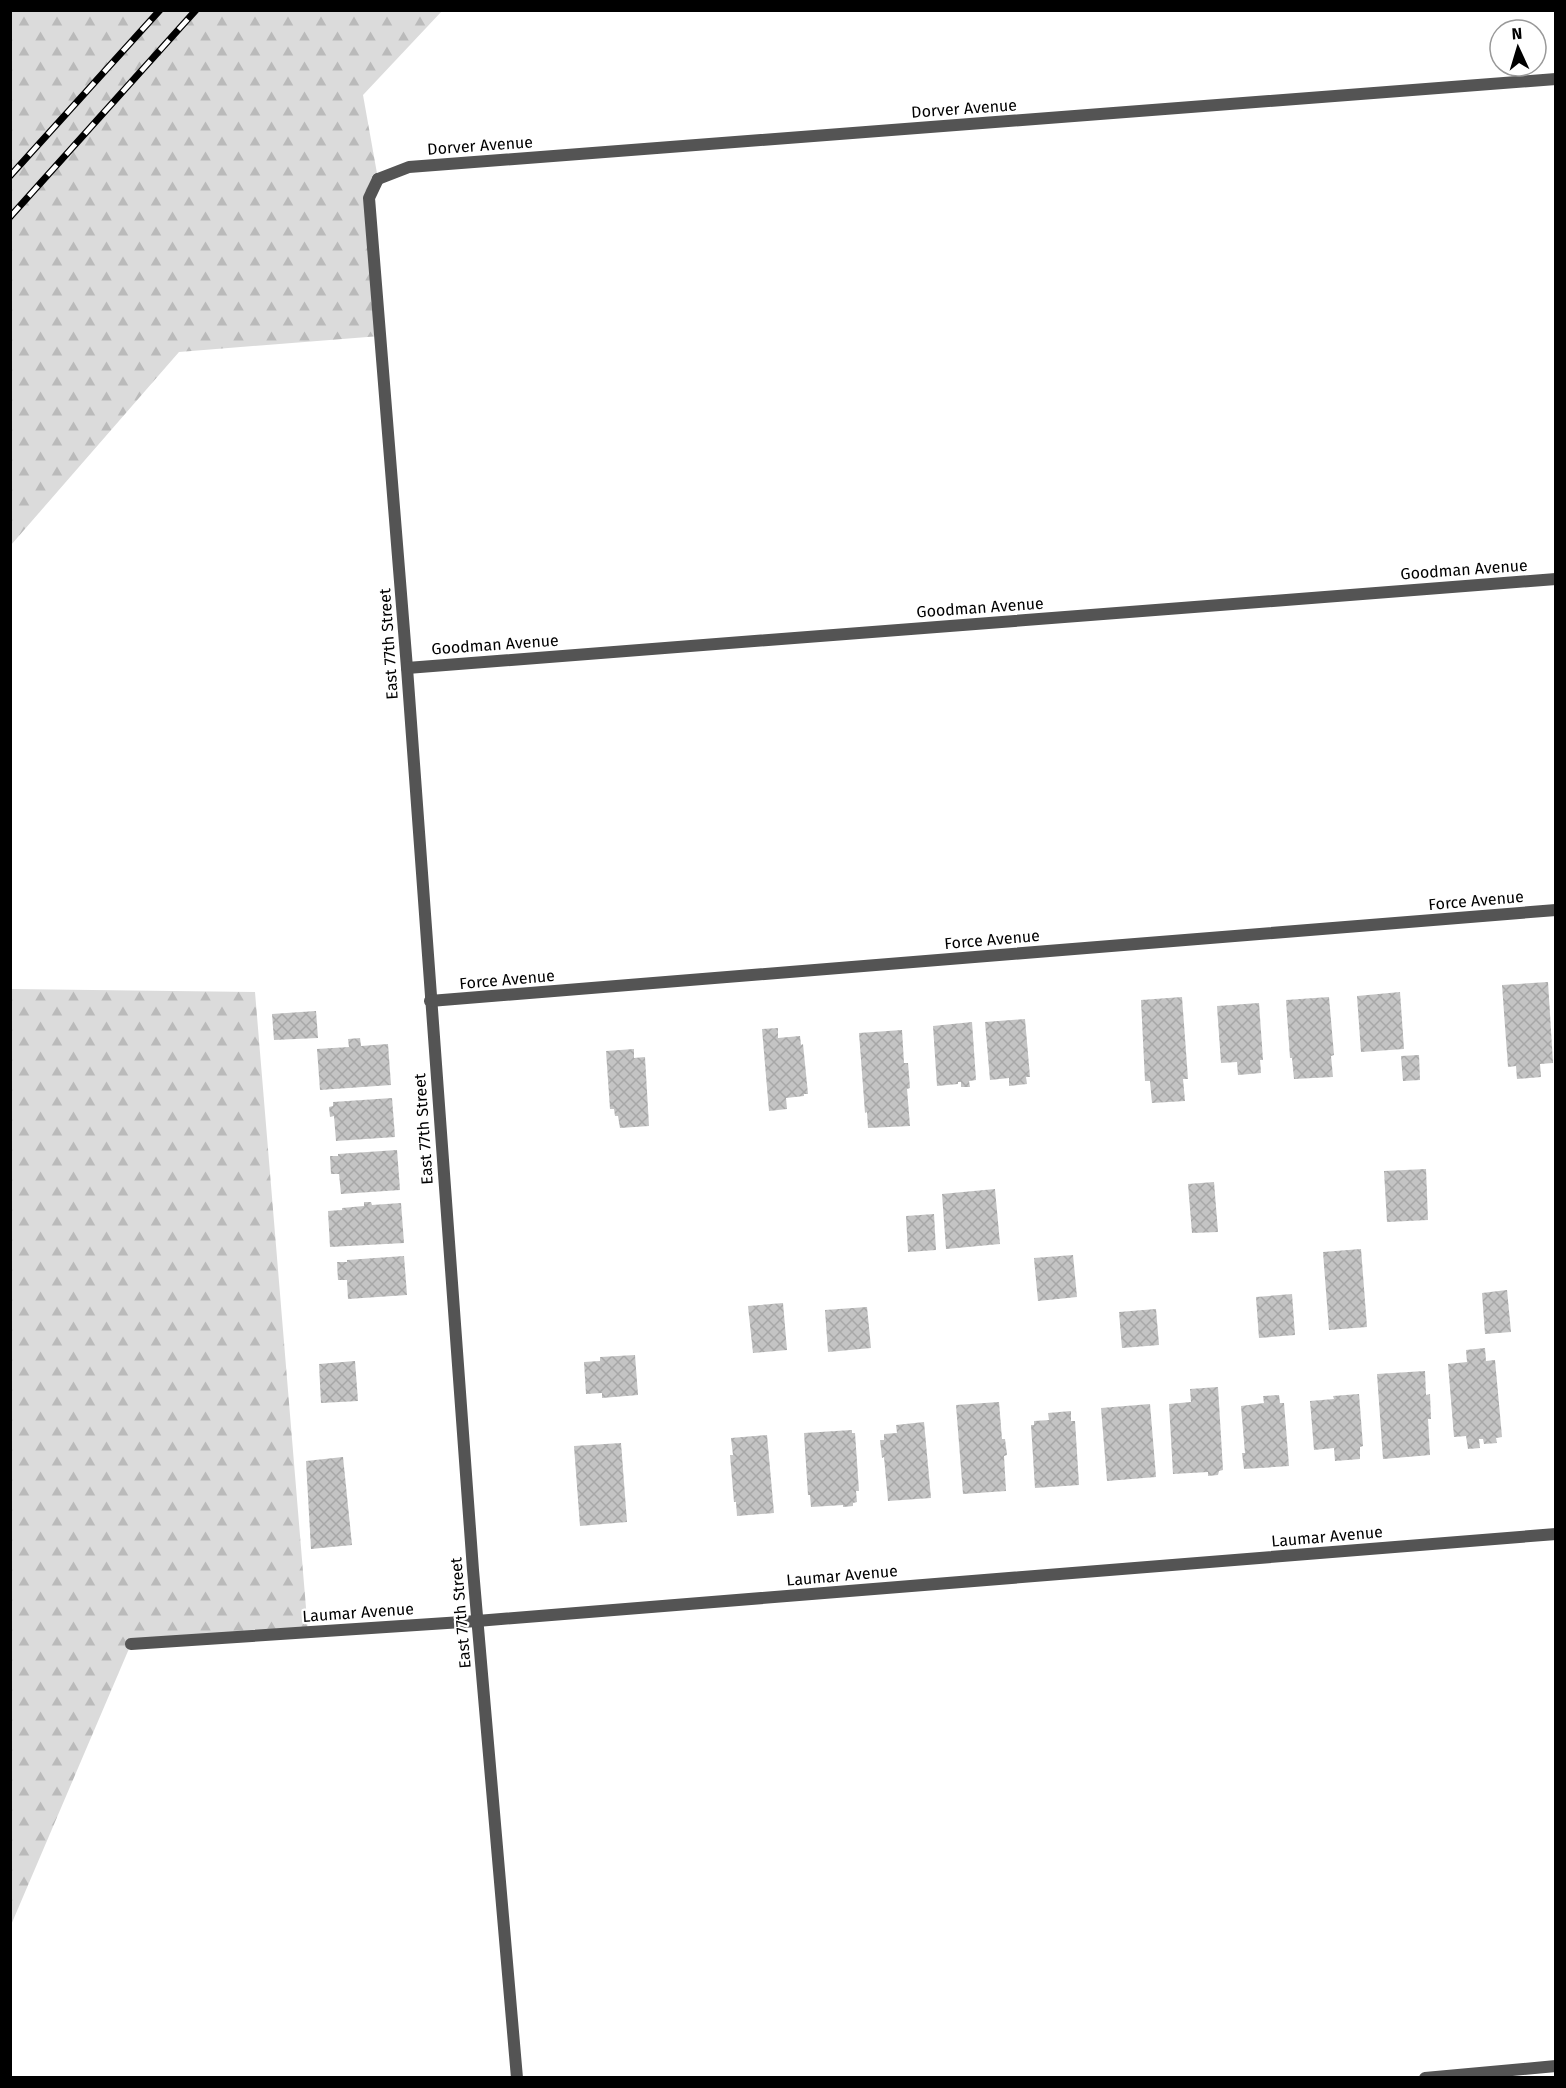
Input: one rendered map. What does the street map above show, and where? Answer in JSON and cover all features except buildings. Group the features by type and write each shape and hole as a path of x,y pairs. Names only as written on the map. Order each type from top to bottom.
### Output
{"street":[{"name":"Dorver Avenue","path":"378,179 409,167 1556,79"},
{"name":"East 77th Street","path":"378,179 369,198 407,668 477,1621 518,2078"},
{"name":"Goodman Avenue","path":"407,668 1556,579"},
{"name":"Force Avenue","path":"430,1001 1556,910"},
{"name":"Laumar Avenue","path":"131,1644 477,1621 1556,1534"},
{"path":"1425,2078 1556,2066"}],"green space":[{"path":"11,11 442,11 363,95 378,179 369,198 380,336 179,352 11,545"},
{"path":"11,989 255,992 308,1632 131,1644 11,1925"}],"railway":[{"path":"10,176 160,10"},
{"path":"10,217 196,10"}]}
